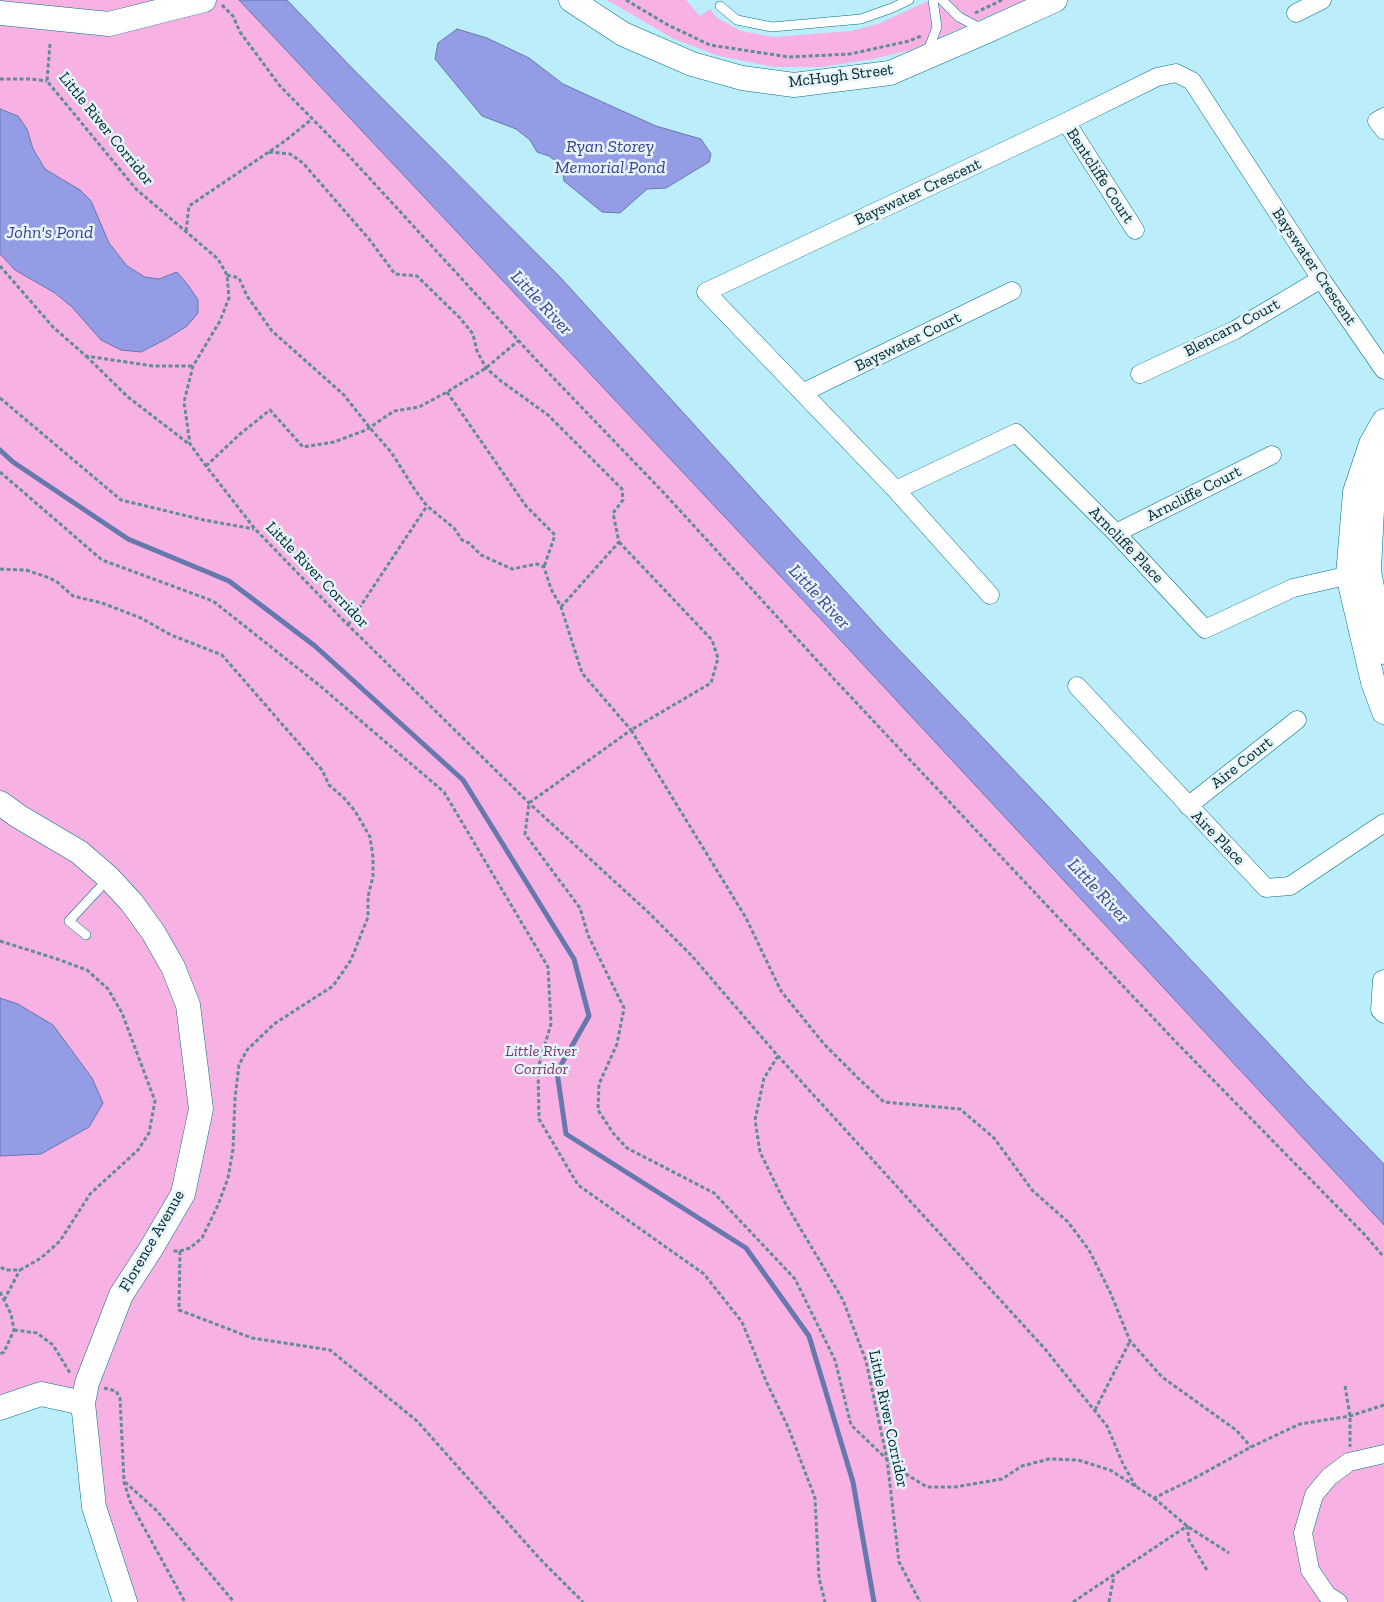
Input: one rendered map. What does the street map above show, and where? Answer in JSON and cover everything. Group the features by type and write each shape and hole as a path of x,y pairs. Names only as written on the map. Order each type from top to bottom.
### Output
{"street":[{"name":"McHugh Street","path":"571,0 623,34 692,64 742,78 794,85 890,73 987,32 1055,0"},
{"path":"1296,13 1322,0"},
{"path":"0,12 109,24 207,1"},
{"name":"Bayswater Crescent","path":"990,595 896,490 706,292 1157,77 1176,73 1192,81 1384,370"},
{"path":"1384,117 1377,120 1384,130"},
{"name":"Bentcliffe Court","path":"1066,122 1135,230"},
{"name":"Blencarn Court","path":"1140,374 1235,330 1322,279"},
{"name":"Bayswater Court","path":"804,392 1012,291"},
{"path":"1384,421 1371,444 1355,492 1358,573 1373,682 1384,712"},
{"name":"Arncliffe Place","path":"896,490 1016,433 1116,533 1205,629 1293,588 1358,573"},
{"name":"Arncliffe Court","path":"1116,533 1272,455"},
{"path":"1384,458 1372,490 1358,573 1384,652"},
{"name":"Aire Place","path":"1077,686 1266,888 1290,886 1384,823"},
{"name":"Aire Court","path":"1188,806 1297,720"},
{"name":"Florence Avenue","path":"0,803 18,816 79,852 109,878 132,903 153,932 174,967 188,1005 201,1109 183,1194 121,1295 87,1383 83,1403 94,1507 125,1602"},
{"path":"1384,979 1382,980 1380,1010 1384,1014"},
{"path":"0,1408 41,1394 83,1403"},
{"path":"1338,1602 1327,1595 1310,1570 1303,1532 1314,1495 1329,1477 1349,1462 1384,1454"}],"lane":[{"path":"720,6 737,20 772,28 861,19 908,0"},
{"path":"925,58 937,27 933,0"},
{"path":"942,0 960,17 987,32"},
{"path":"86,935 69,921 109,878"}],"path":[{"path":"207,1 233,16 240,32 280,86 356,164 518,341 663,492 834,679 1050,909 1384,1257"},
{"name":"Little River Corridor","path":"50,44 47,82 136,189 218,259 227,275 229,298 220,321 192,366 184,402 190,444 206,466 255,529 348,626 529,803 691,954 778,1056 1045,1349 1107,1426 1123,1464 1136,1487"},
{"path":"0,79 30,79 47,82"},
{"path":"186,231 189,206 286,141 312,118"},
{"path":"269,152 290,154 303,163 369,239 395,274 417,276 460,318 473,334 477,351 486,368 548,415 622,489 623,500 613,513 619,542 712,640 718,658 711,683 631,730 529,803 525,834 580,908 588,935 624,1008 617,1044 599,1084 598,1110 613,1133 627,1148 714,1193 795,1279 835,1360 851,1425 896,1468 927,1487 955,1487 1002,1479 1022,1466 1049,1459 1078,1460 1110,1470 1154,1498 1187,1526 1229,1553"},
{"path":"0,266 53,327 128,397 190,444"},
{"path":"227,275 239,278 247,296 272,331 344,395 391,452 427,506 454,528 462,540 470,543 481,555 512,569 537,564 544,567"},
{"path":"206,466 240,434 270,410 303,446 334,442 370,428 394,411 418,407 447,392 486,368 518,341"},
{"path":"86,356 153,366 192,366"},
{"path":"447,392 526,506 556,535 544,567 551,589 561,607 582,673 631,730 746,918 781,991 824,1044 884,1102 960,1109 994,1138 1032,1190 1068,1222 1089,1250 1111,1294 1130,1341 1162,1377 1236,1430 1251,1447"},
{"path":"0,398 121,500 204,520 255,529"},
{"path":"0,472 102,560 213,601 319,685 444,792 548,967 551,1024 538,1068 539,1119 578,1185 704,1274 742,1322 766,1381 788,1427 815,1498 819,1578 825,1602"},
{"path":"348,626 427,506"},
{"path":"561,607 619,542"},
{"path":"0,569 26,570 56,580 73,596 102,603 141,618 172,635 222,655 322,770 329,784 355,811 370,837 373,876 368,898 368,917 351,960 333,986 274,1024 247,1050 239,1065 235,1098 233,1149 228,1178 218,1205 202,1238 190,1248 180,1251 165,1251"},
{"path":"0,941 87,970 108,990 122,1013 155,1101 149,1133 138,1150 90,1194 60,1241 41,1258 20,1270 6,1270 0,1267"},
{"name":"Little River Corridor","path":"778,1056 764,1078 755,1120 760,1152 784,1200 843,1300 866,1361 887,1459 899,1562 920,1602"},
{"path":"180,1251 179,1310 252,1338 330,1350 418,1421 540,1559 583,1602"},
{"path":"4,1300 20,1270"},
{"path":"0,1292 11,1314 14,1330 4,1352 0,1354"},
{"path":"14,1330 37,1333 54,1345 74,1380"},
{"path":"1095,1410 1130,1341"},
{"path":"1345,1386 1350,1416 1349,1462"},
{"path":"101,1387 116,1391 120,1398 124,1482 131,1504 185,1602"},
{"path":"1154,1498 1193,1480 1251,1447 1300,1424 1350,1416 1384,1405"},
{"path":"124,1482 157,1511 234,1602"},
{"path":"1187,1526 1189,1540 1207,1570"},
{"path":"1073,1602 1187,1526"},
{"path":"1108,1602 1114,1575"}],"green space":[{"name":"Little River Corridor","path":"0,0 287,0 560,277 886,636 1045,803 1313,1091 1384,1164 1384,1602 125,1602 83,1403 0,1408"},
{"path":"607,0 686,0 700,16 710,9 717,18 741,31 774,37 851,31 878,24 930,0 1025,0 911,50 873,59 821,67 774,67 719,56 674,39"}],"water":[{"name":"Little River","path":"239,0 287,0 560,277 886,636 1045,803 1313,1091 1384,1164 1384,1225 831,630"},
{"name":"Ryan Storey Memorial Pond","path":"457,29 487,38 529,58 563,84 609,105 656,126 701,139 711,154 709,162 666,188 647,189 620,213 602,212 564,181 562,166 549,156 537,152 530,140 516,129 482,116 435,59 438,43"},
{"name":"John's Pond","path":"0,109 18,116 27,129 33,149 45,169 80,190 91,201 109,243 127,266 145,277 159,279 177,272 198,300 198,313 187,326 141,352 121,350 101,340 72,307 55,293 15,270 0,254"},
{"path":"0,998 18,1004 53,1025 92,1078 103,1103 89,1127 41,1154 0,1156"}],"waterway":[{"path":"0,450 13,462 128,539 229,581 315,646 463,780 574,959 589,1016 557,1072 566,1134 746,1248 809,1336 853,1482 874,1602"}]}
